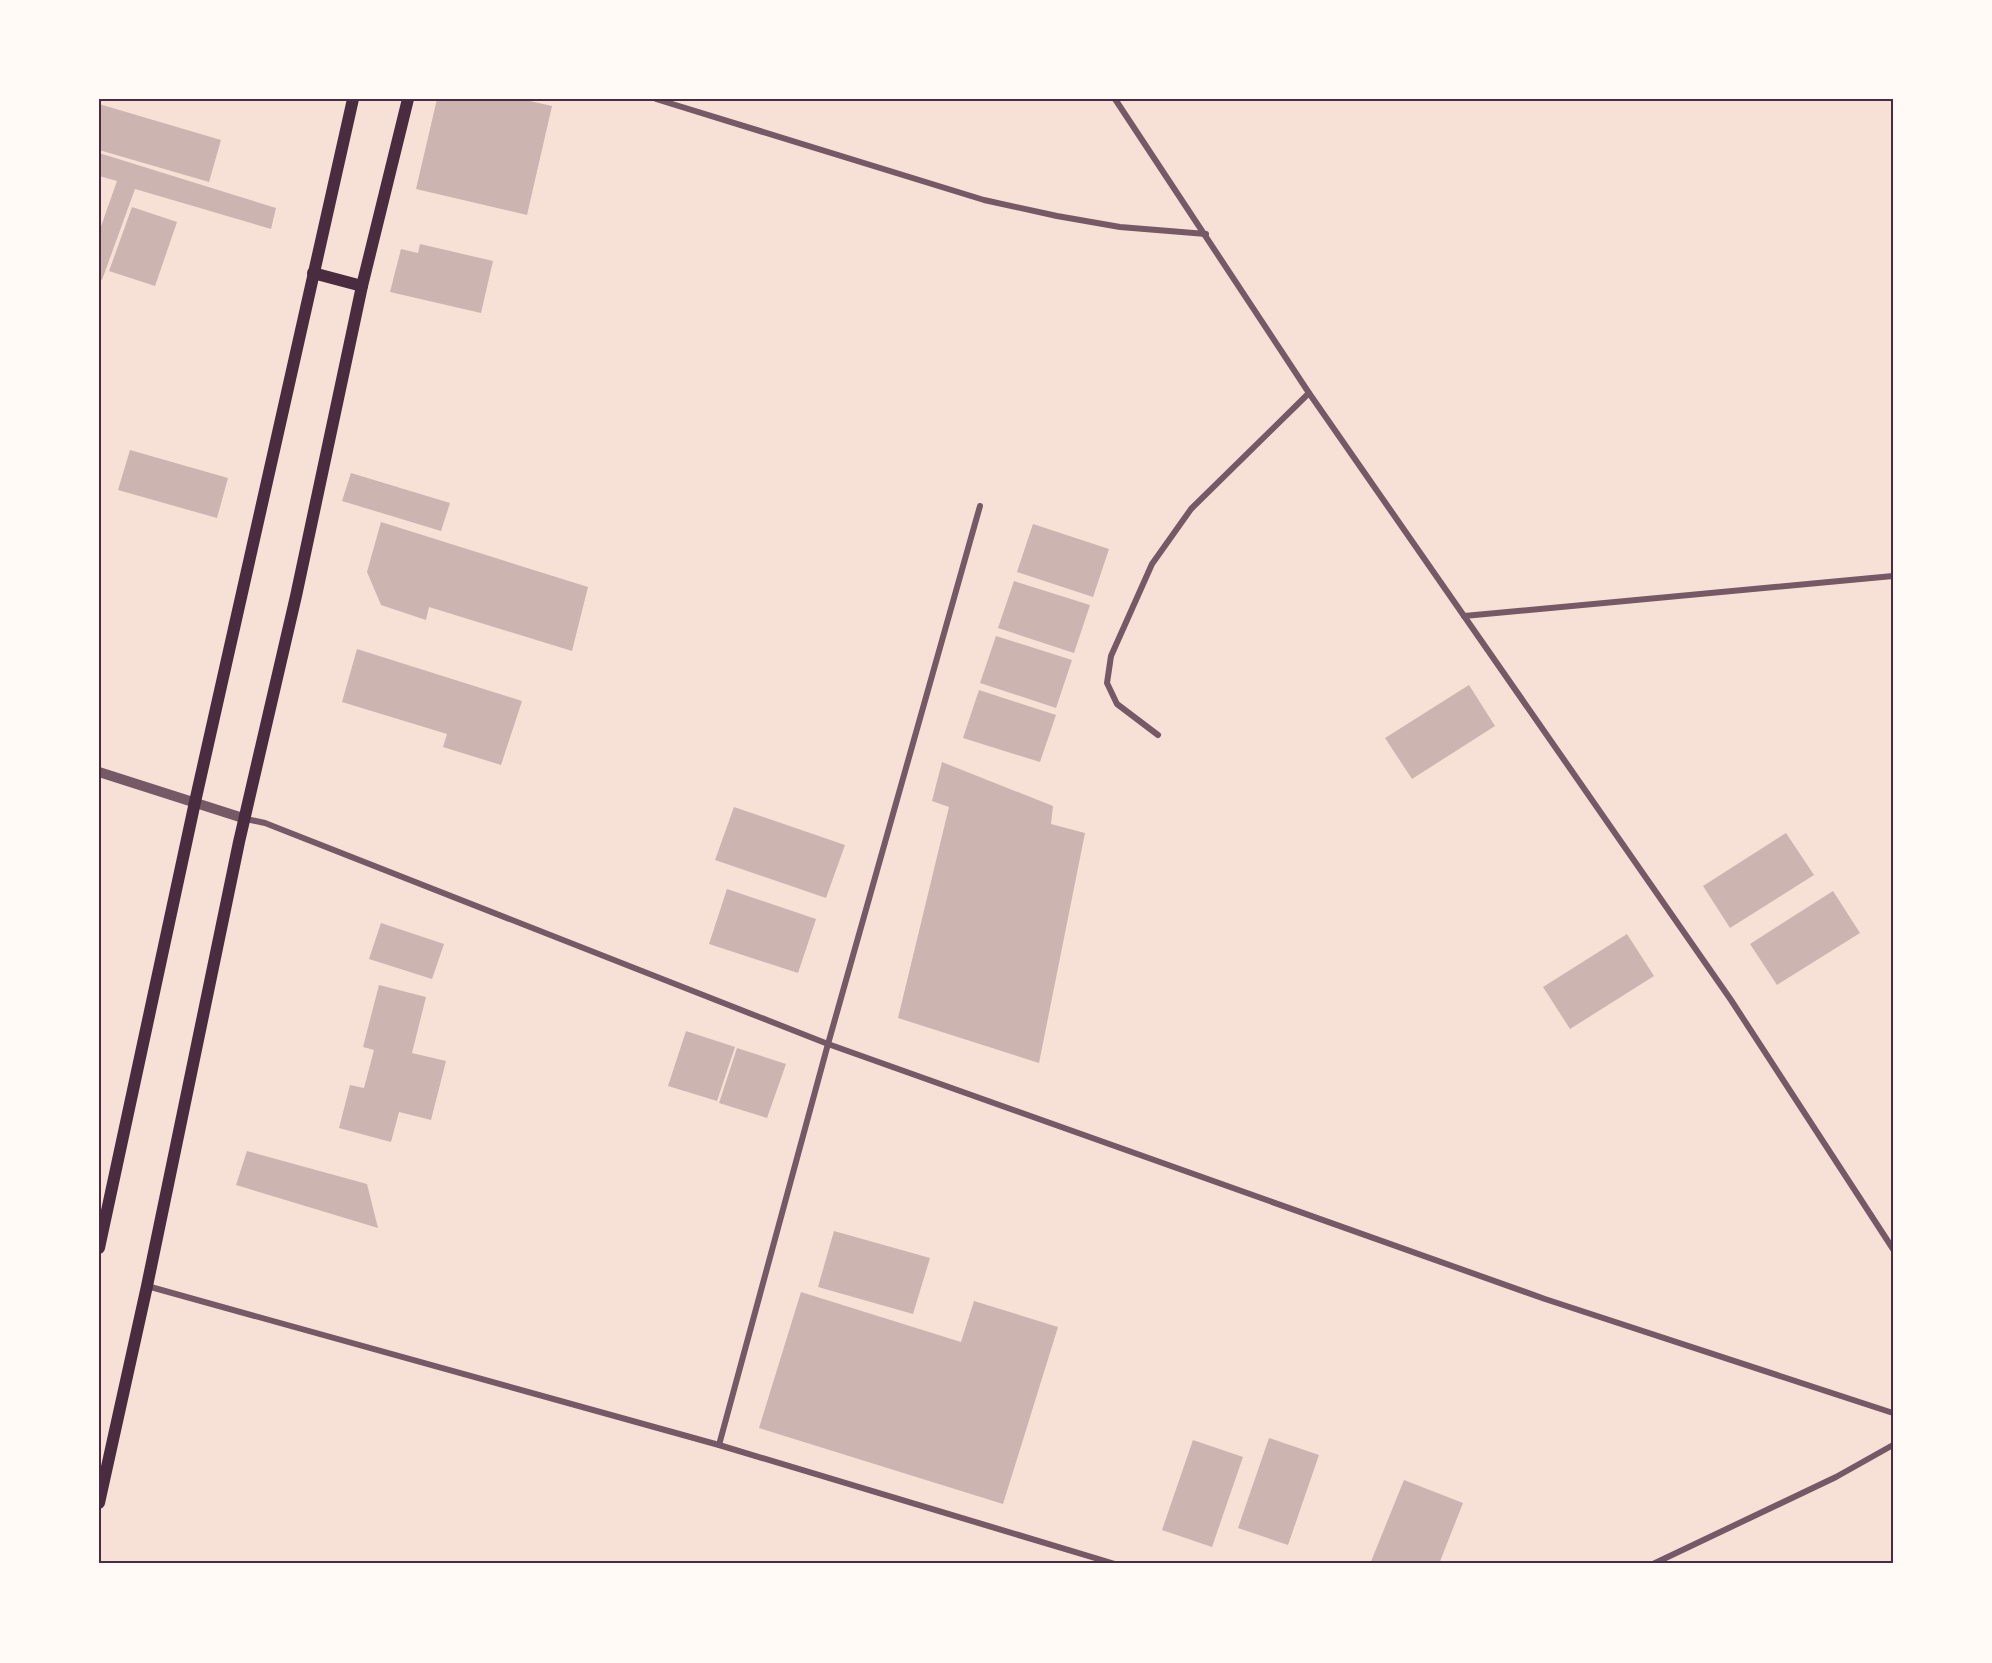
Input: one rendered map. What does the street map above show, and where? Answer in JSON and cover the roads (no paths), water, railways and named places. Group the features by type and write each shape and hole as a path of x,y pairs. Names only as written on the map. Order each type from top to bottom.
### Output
{"main road":[{"path":"99,1248 195,802 353,99"},
{"path":"99,1503 147,1286 234,866 296,596 362,285 408,99"},
{"path":"313,273 362,285"}],"street":[{"path":"656,99 984,200 1120,227 1206,234"},
{"path":"1115,99 1309,393 1731,1000 1893,1249"},
{"path":"1158,735 1117,704 1107,683 1115,646 1152,564 1191,509 1309,393"},
{"path":"719,1445 828,1044 980,506"},
{"path":"1464,616 1893,576"},
{"path":"99,772 265,823 828,1044 1545,1299 1893,1413"},
{"path":"147,1286 719,1445 1115,1564"},
{"path":"1653,1564 1836,1477 1893,1445"}]}
